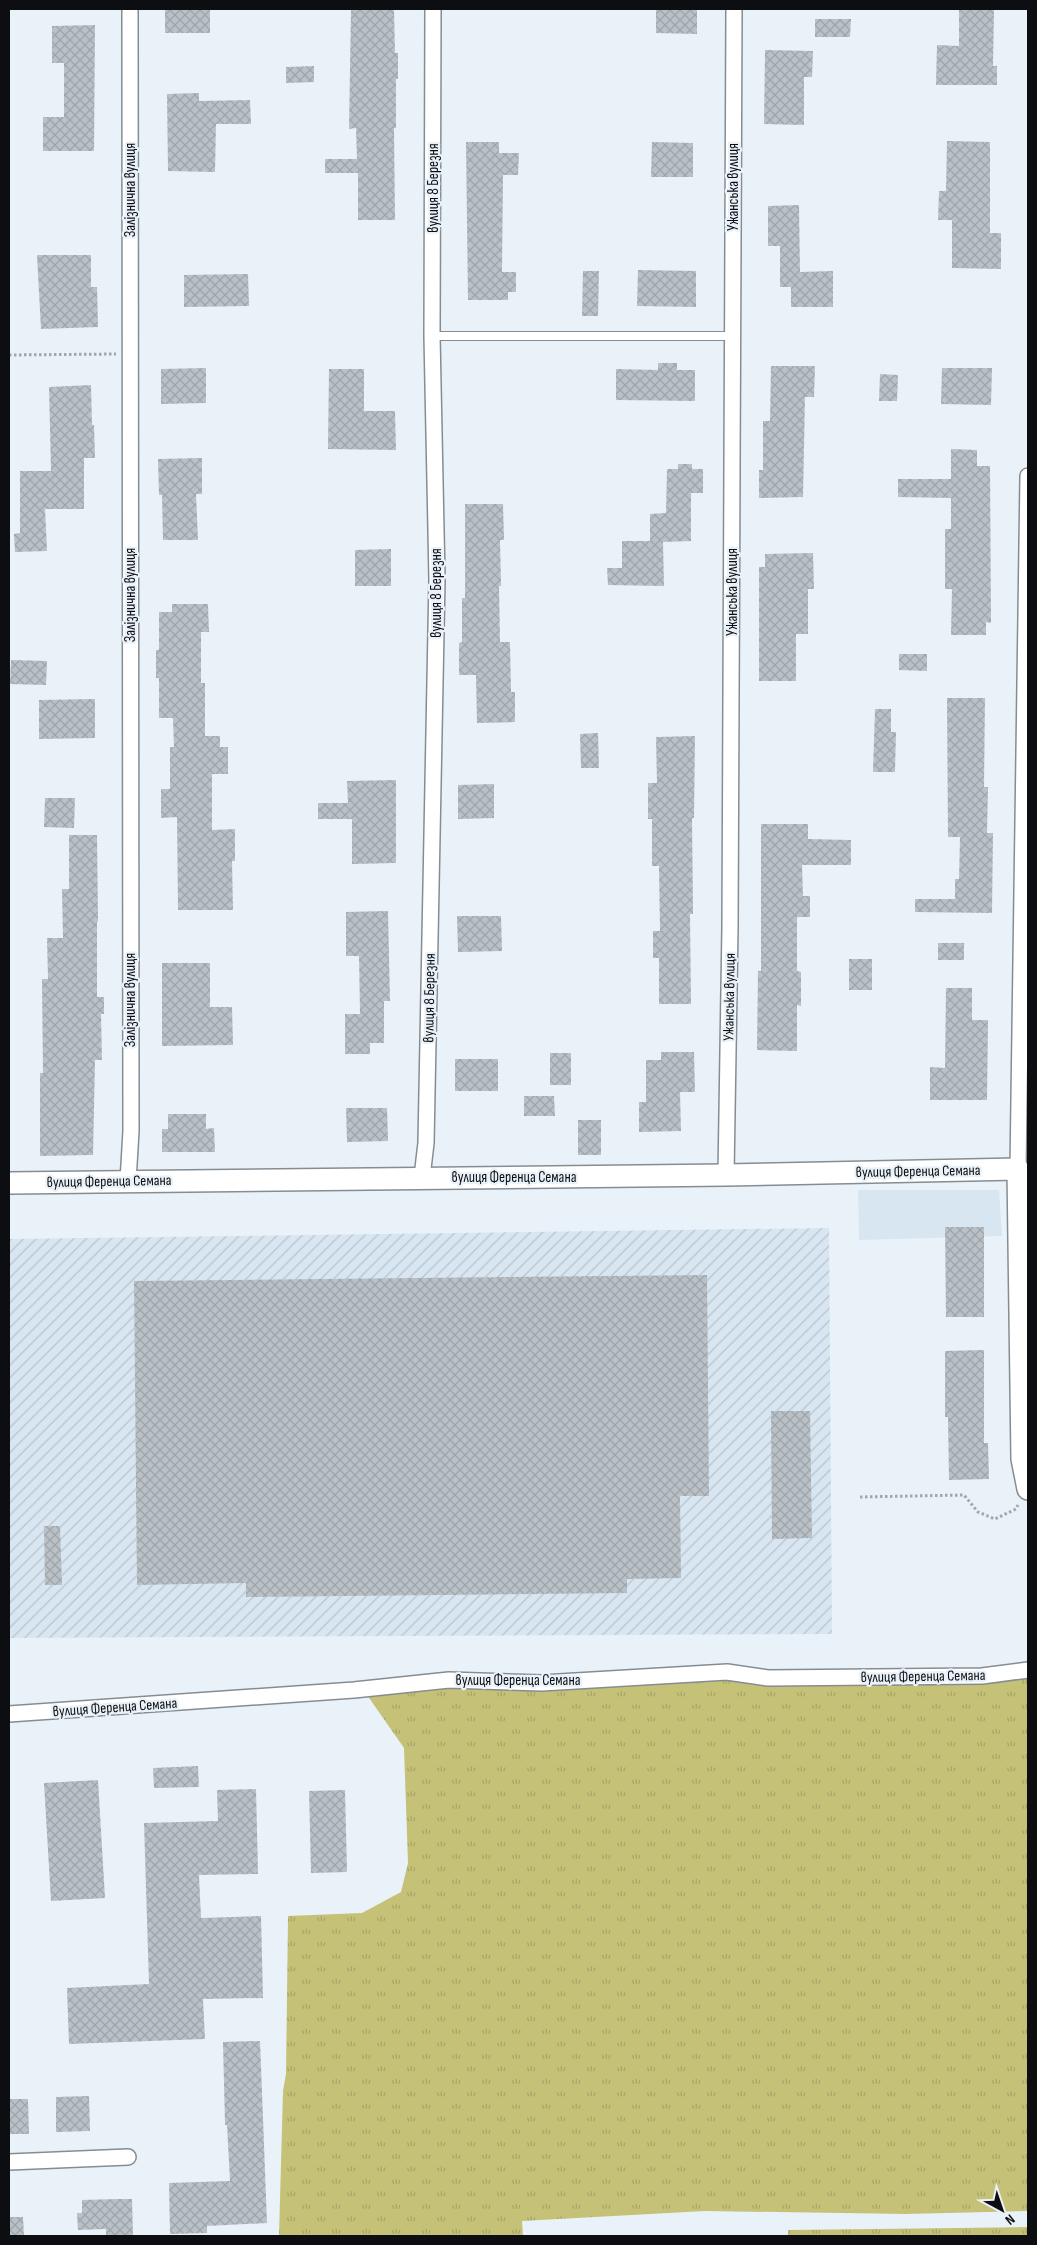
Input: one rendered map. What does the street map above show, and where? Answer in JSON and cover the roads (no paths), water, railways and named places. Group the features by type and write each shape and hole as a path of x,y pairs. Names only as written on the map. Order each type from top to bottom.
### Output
{"street":[{"name":"Залізнична вулиця","path":"128,1181 131,1131 130,9"},
{"name":"вулиця 8 Березня","path":"422,1177 426,1143 437,579 432,336 433,9"},
{"name":"Ужанська вулиця","path":"726,1176 730,927 734,9"},
{"path":"1027,1488 1022,1459 1018,1169 1028,476"},
{"name":"вулиця Ференца Семана","path":"9,1183 422,1177 726,1176 1018,1169"},
{"name":"вулиця Ференца Семана","path":"9,1714 354,1690 449,1680 542,1683 727,1672 768,1678 982,1676 1028,1670"},
{"path":"9,2162 128,2157"}],"lane":[{"path":"432,336 732,336"}]}
